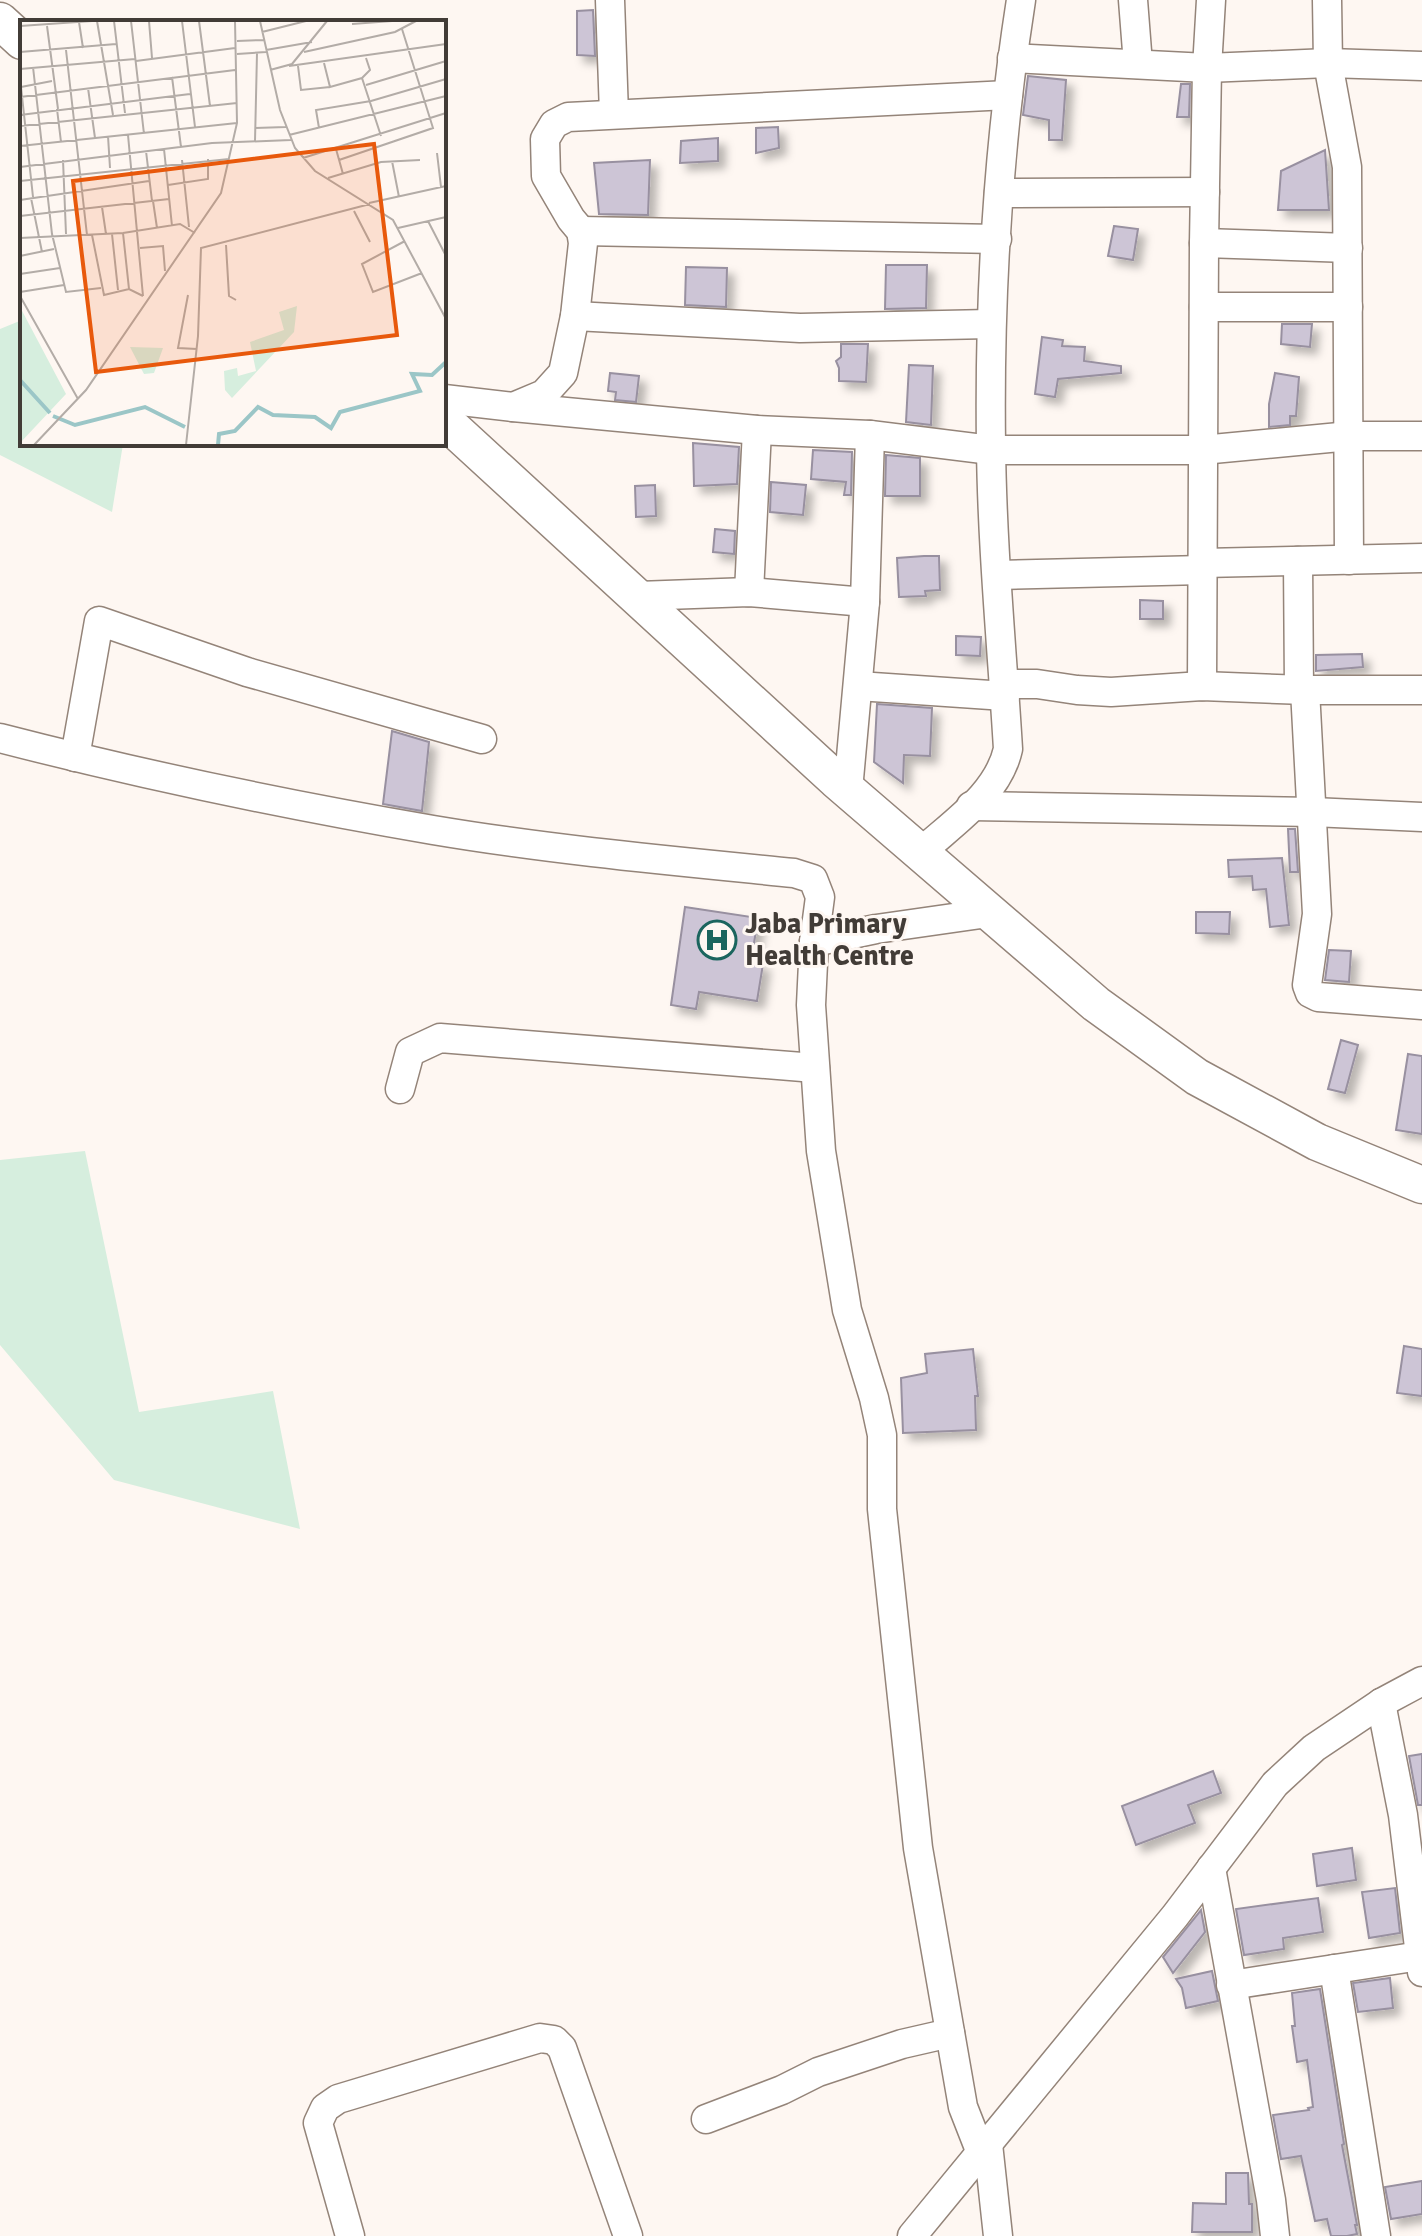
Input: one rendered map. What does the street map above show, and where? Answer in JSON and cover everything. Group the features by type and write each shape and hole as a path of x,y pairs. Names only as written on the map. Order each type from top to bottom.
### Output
{"main road":[{"path":"0,21 20,39"},
{"path":"446,422 848,790 1096,1004 1197,1077 1317,1142 1422,1185"}],"street":[{"path":"610,0 614,114"},
{"path":"921,852 990,789 1004,768 1008,749 991,450 990,324 1008,95 1021,0"},
{"path":"1133,0 1138,64"},
{"path":"1202,686 1204,243 1211,0"},
{"path":"1327,0 1328,63 1347,167 1349,560"},
{"path":"1012,58 1207,68 1328,63 1422,66"},
{"path":"513,407 544,394 563,373 575,316 583,243 581,231 546,176 545,139 554,124 568,117 614,114 1008,95"},
{"path":"999,193 1205,192"},
{"path":"581,231 997,239"},
{"path":"1204,243 1348,248"},
{"path":"1204,307 1348,307"},
{"path":"575,316 800,328 990,324"},
{"path":"446,399 757,430 870,435 991,450 1202,450 1350,436 1422,436"},
{"path":"749,592 757,430"},
{"path":"848,790 865,602 870,435"},
{"path":"998,575 1422,558"},
{"path":"1298,561 1302,690 1313,812 1317,914 1307,985 1310,993 1318,997 1422,1005"},
{"path":"638,596 749,592 865,602"},
{"path":"75,757 99,621 247,672 482,739"},
{"path":"858,686 1005,690 1037,684 1111,692 1202,686 1422,690"},
{"path":"0,738 172,781 435,830 632,857 794,873 813,879 820,897 811,1005 821,1151 847,1310 882,1435 882,1509 918,1848 963,2107 984,2148 998,2236"},
{"path":"971,806 1422,817"},
{"path":"814,942 864,931 988,913"},
{"path":"400,1089 410,1052 440,1038 815,1068"},
{"path":"912,2236 1175,1916 1275,1784 1314,1748 1381,1703 1422,1681"},
{"path":"1231,1985 1334,1969 1421,1964 1403,1815 1381,1703"},
{"path":"1211,1868 1275,2236"},
{"path":"1334,1969 1376,2236"},
{"path":"706,2119 782,2090 818,2072 902,2044 950,2033"},
{"path":"350,2236 318,2123 325,2108 338,2099 540,2038 554,2040 562,2048 628,2236"}],"green space":[{"path":"20,321 20,446 123,446 112,512 0,455 0,329"},
{"path":"85,1151 139,1412 273,1391 300,1529 114,1480 0,1345 0,1160"}],"building":[{"path":"593,10 595,56 577,55 577,11"},
{"path":"1028,76 1066,80 1062,140 1049,140 1049,120 1023,115"},
{"path":"1181,84 1190,84 1189,117 1177,117"},
{"path":"778,127 779,148 756,153 756,128"},
{"path":"718,138 718,161 680,163 681,141"},
{"path":"1325,150 1329,210 1278,210 1281,171"},
{"path":"650,160 648,215 599,214 594,163"},
{"path":"1114,226 1138,229 1133,260 1108,256"},
{"path":"886,265 927,265 926,308 885,309"},
{"path":"686,267 727,268 726,307 685,305"},
{"path":"1282,324 1312,324 1310,347 1281,344"},
{"path":"1042,337 1063,340 1062,346 1085,347 1084,361 1121,366 1121,373 1058,379 1055,397 1035,394"},
{"path":"841,344 868,344 866,382 839,381 836,361 841,357"},
{"path":"909,365 933,366 931,425 906,422"},
{"path":"610,373 639,376 636,402 615,400 616,392 608,391"},
{"path":"1275,373 1299,377 1296,416 1290,416 1290,425 1269,427 1269,404"},
{"path":"693,443 739,447 737,484 694,486"},
{"path":"813,450 852,452 851,495 844,495 846,482 811,479"},
{"path":"886,455 920,458 920,496 885,496"},
{"path":"771,482 806,485 803,515 770,512"},
{"path":"655,485 656,516 636,517 635,486"},
{"path":"715,529 735,531 734,554 713,552"},
{"path":"939,556 940,590 925,591 926,596 899,597 897,558"},
{"path":"1140,600 1163,601 1163,619 1140,619"},
{"path":"956,636 981,637 980,656 956,655"},
{"path":"1362,654 1363,667 1316,671 1316,655"},
{"path":"877,704 932,708 930,756 904,755 903,783 874,762"},
{"path":"392,731 429,742 422,811 383,804"},
{"path":"1288,829 1295,829 1298,872 1290,872"},
{"path":"1282,858 1289,925 1270,927 1266,889 1253,890 1252,876 1229,877 1228,860"},
{"name":"Jaba Primary Health Centre","path":"685,907 758,918 751,962 763,964 757,1001 699,992 696,1009 671,1005"},
{"path":"1196,912 1230,912 1229,934 1196,933"},
{"path":"1329,950 1351,951 1349,982 1325,980"},
{"path":"1341,1040 1358,1045 1345,1093 1328,1089"},
{"path":"1408,1054 1422,1056 1422,1134 1396,1130"},
{"path":"1404,1346 1422,1349 1422,1396 1397,1393"},
{"path":"973,1349 978,1396 975,1396 976,1430 903,1433 901,1378 927,1373 925,1354"},
{"path":"1422,1754 1422,1805 1418,1805 1409,1756"},
{"path":"1213,1771 1221,1793 1188,1805 1195,1823 1136,1845 1122,1806"},
{"path":"1352,1848 1356,1880 1317,1886 1313,1854"},
{"path":"1395,1888 1400,1933 1369,1938 1362,1892"},
{"path":"1318,1898 1323,1932 1283,1938 1284,1949 1244,1955 1236,1909"},
{"path":"1201,1910 1205,1932 1173,1973 1163,1957"},
{"path":"1212,1971 1218,2001 1186,2008 1182,1988 1176,1979"},
{"path":"1390,1978 1393,2008 1358,2012 1353,1983"},
{"path":"1320,1989 1342,2145 1357,2225 1357,2234 1347,2236 1331,2236 1327,2219 1315,2221 1301,2156 1281,2159 1273,2115 1313,2107 1307,2060 1297,2062 1292,1993"},
{"path":"1226,2173 1248,2173 1252,2232 1192,2232 1193,2203 1226,2204"},
{"path":"1422,2181 1422,2214 1391,2219 1385,2187"}],"place":[{"name":"Jaba Primary Health Centre","path":"717,940"}]}
